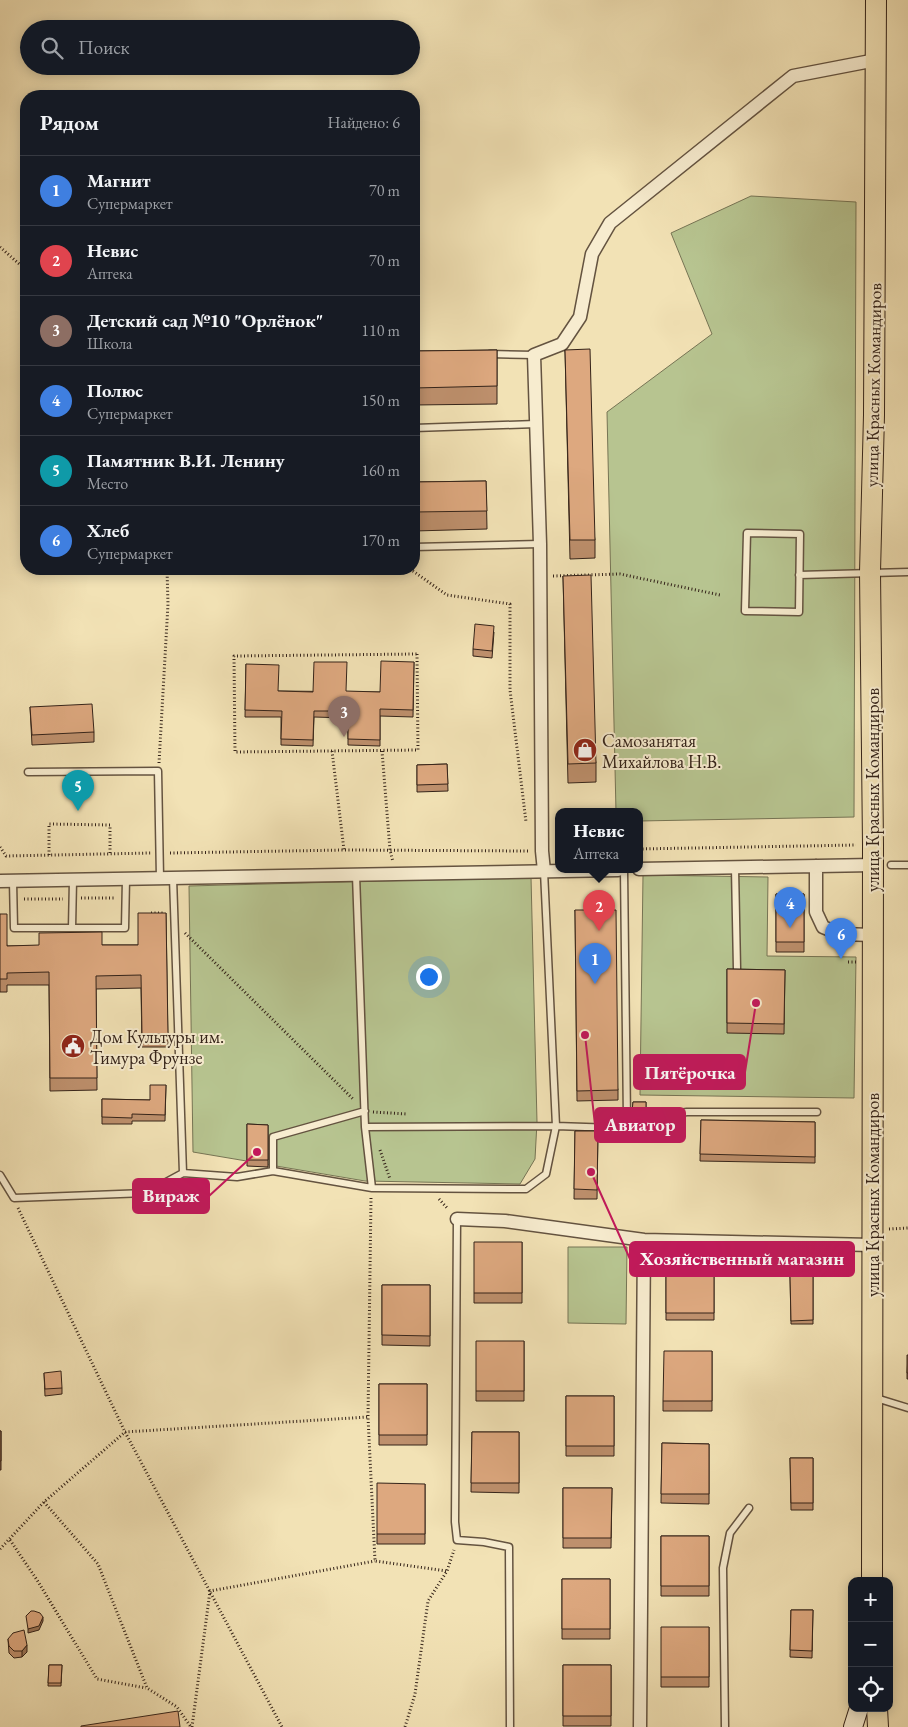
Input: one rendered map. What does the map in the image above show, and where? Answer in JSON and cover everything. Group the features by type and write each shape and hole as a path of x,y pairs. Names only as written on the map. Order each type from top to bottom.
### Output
{"main road":[{"name":"улица Красных Командиров","path":"872,1577 873,935 882,865 870,572 874,415 876,0"},
{"path":"854,1727 858,1712"},
{"path":"877,1712 878,1727"}],"street":[{"path":"544,871 542,851 540,544 534,355 562,344 580,317 592,254 610,223 792,76 876,60"},
{"path":"643,869 882,865"},
{"path":"816,866 816,912 823,927 840,934 873,935"},
{"path":"6,881 555,871"},
{"path":"457,1219 505,1221 644,1240 872,1245"},
{"path":"640,1727 644,1240"}],"lane":[{"path":"478,354 534,355"},
{"path":"420,428 536,424"},
{"path":"747,533 800,534 799,575 799,612 745,611 747,533"},
{"path":"420,547 540,544"},
{"path":"799,575 908,572"},
{"path":"28,772 158,771 160,878"},
{"path":"882,865 908,865"},
{"path":"735,868 736,968"},
{"path":"0,1175 14,1198 146,1193 183,1173 237,1177 274,1171 372,1188 526,1189 546,1174 556,1126 544,871"},
{"path":"624,873 627,1120"},
{"path":"356,875 365,1127 372,1188"},
{"path":"173,878 183,1173"},
{"path":"6,881 14,928 125,928 126,879"},
{"path":"72,880 72,928"},
{"path":"274,1171 272,1137 365,1111"},
{"path":"365,1127 556,1126 615,1128 627,1120 687,1112 817,1112"},
{"path":"457,1219 455,1522 457,1540 484,1542 509,1547 510,1727"},
{"path":"872,1397 908,1408"},
{"path":"725,1727 723,1568 730,1533 749,1508"}],"path":[{"path":"0,247 20,265"},
{"path":"540,577 620,574 720,595"},
{"path":"158,771 168,604 166,575"},
{"path":"419,575 447,594 510,604 510,690 526,824"},
{"path":"417,654 418,750 382,750 235,752 234,656 417,654"},
{"path":"382,750 390,850 397,874"},
{"path":"332,751 344,850"},
{"path":"49,855 48,824 110,825 110,854"},
{"path":"643,849 852,845"},
{"path":"0,847 6,856 344,850 542,851"},
{"path":"125,916 163,912 365,1111"},
{"path":"372,1188 368,1417 375,1561"},
{"path":"429,1188 457,1219"},
{"path":"14,1198 125,1432 282,1727"},
{"path":"0,1549 44,1502 125,1432 368,1417"},
{"path":"44,1502 98,1564 147,1688"},
{"path":"10,1540 98,1679 147,1688 177,1707 192,1727"},
{"path":"405,1727 415,1694 428,1601 447,1570 457,1540"},
{"path":"210,1591 375,1561 447,1570"},
{"path":"192,1727 210,1591"}],"green space":[{"path":"751,196 856,202 854,817 643,821 643,808 616,808 607,412 712,334 671,233"},
{"path":"643,875 768,877 767,956 856,957 854,1098 640,1095"},
{"path":"531,877 537,1122 535,1159 520,1184 365,1181 193,1152 189,886"},
{"path":"568,1247 627,1247 626,1324 568,1323"}],"building":[{"path":"590,349 595,540 570,540 565,350"},
{"path":"497,350 497,386 420,388 420,351"},
{"path":"486,481 487,511 420,512 420,482"},
{"path":"591,575 596,763 568,764 563,576"},
{"path":"475,624 494,626 492,651 473,649"},
{"path":"381,661 414,662 413,710 380,709 380,740 348,739 348,711 314,711 313,740 281,739 282,711 245,710 246,664 279,665 278,691 313,692 314,662 347,662 346,691 380,692"},
{"path":"92,704 94,732 32,735 30,707"},
{"path":"447,764 448,784 417,785 417,765"},
{"path":"776,894 804,894 804,942 776,942"},
{"path":"575,910 616,910 618,1090 577,1091"},
{"name":"Дом Культуры им. Тимура Фрунзе","path":"138,913 166,913 168,1034 142,1034 141,975 96,976 97,1078 50,1078 49,972 7,973 7,979 0,979 0,914 7,914 7,946 39,945 39,933 102,932 102,945 138,945"},
{"path":"727,969 785,970 784,1024 727,1023"},
{"path":"150,1085 166,1085 165,1115 132,1114 132,1118 102,1117 102,1099 150,1100"},
{"path":"633,1102 646,1102 646,1109 632,1111"},
{"path":"701,1120 815,1122 815,1157 700,1154"},
{"path":"247,1124 268,1125 268,1160 247,1160"},
{"path":"575,1131 598,1131 597,1190 574,1189"},
{"path":"474,1242 522,1242 522,1293 474,1293"},
{"path":"666,1263 714,1263 714,1313 666,1313"},
{"path":"790,1276 813,1276 813,1320 791,1321"},
{"path":"382,1285 430,1285 430,1336 382,1335"},
{"path":"476,1341 524,1341 524,1391 476,1391"},
{"path":"664,1351 712,1351 712,1401 663,1401"},
{"path":"908,1355 908,1373 907,1373"},
{"path":"61,1371 62,1388 45,1389 44,1373"},
{"path":"379,1384 427,1384 427,1435 379,1435"},
{"path":"566,1396 614,1396 614,1446 566,1446"},
{"path":"1,1431 1,1461 0,1461"},
{"path":"472,1432 519,1432 519,1483 471,1483"},
{"path":"662,1443 709,1444 709,1494 661,1494"},
{"path":"790,1458 813,1458 813,1503 791,1503"},
{"path":"377,1483 425,1484 425,1534 377,1534"},
{"path":"563,1488 612,1488 611,1538 563,1538"},
{"path":"661,1536 709,1536 709,1586 661,1586"},
{"path":"562,1579 610,1579 610,1629 562,1629"},
{"path":"791,1610 813,1610 812,1651 790,1650"},
{"path":"31,1611 40,1613 43,1617 39,1626 28,1629 26,1616"},
{"path":"661,1627 709,1627 709,1677 661,1677"},
{"path":"24,1630 27,1645 22,1651 14,1651 9,1646 8,1639 13,1633"},
{"path":"49,1665 62,1665 61,1683 48,1683"},
{"path":"563,1665 611,1665 611,1716 563,1716"},
{"path":"178,1711 180,1727 81,1727 81,1726"}],"place":[{"name":"Детский сад №10 \"Орлёнок\"","path":"344,737"},
{"name":"Самозанятая Михайлова Н.В.","path":"585,750"},
{"name":"Памятник В.И. Ленину","path":"78,811"},
{"name":"Полюс","path":"790,928"},
{"name":"Невис","path":"599,931"},
{"name":"Хлеб","path":"841,959"},
{"name":"Магнит","path":"595,984"},
{"name":"Пятёрочка","path":"756,1003"},
{"name":"Авиатор","path":"585,1035"},
{"name":"Дом Культуры им. Тимура Фрунзе","path":"73,1046"},
{"name":"Вираж","path":"257,1152"},
{"name":"Хозяйственный магазин","path":"591,1172"}]}
